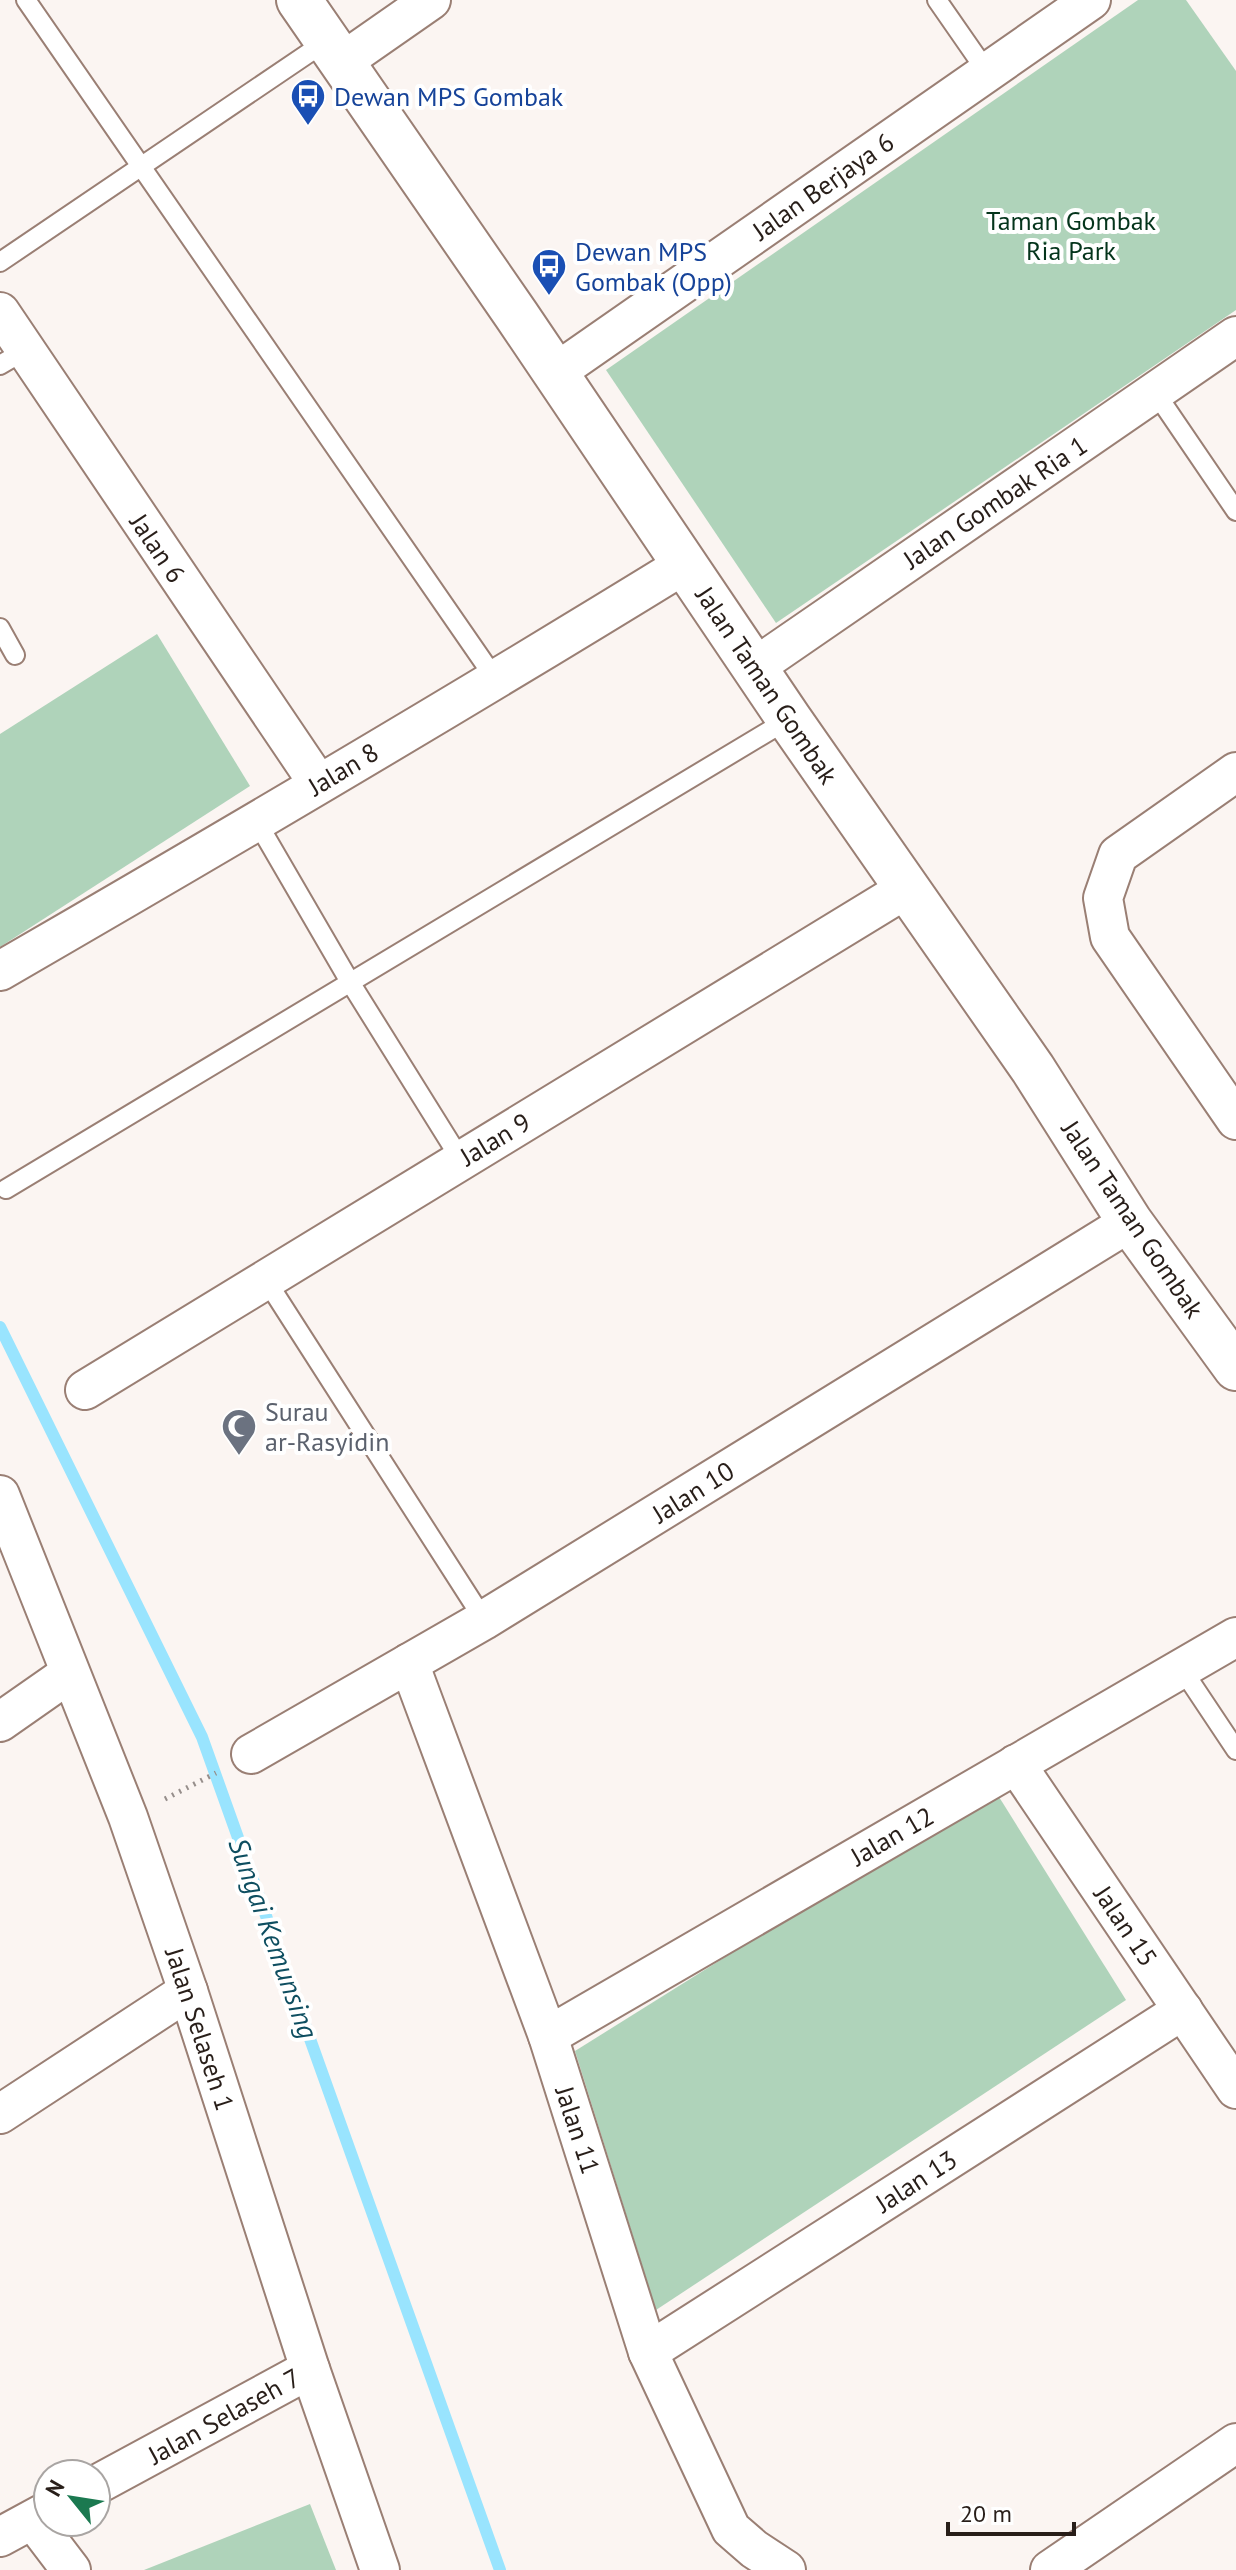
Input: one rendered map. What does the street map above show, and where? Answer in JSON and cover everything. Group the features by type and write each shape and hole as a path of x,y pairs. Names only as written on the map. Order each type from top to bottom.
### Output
{"street":[{"name":"Jalan Taman Gombak","path":"299,0 789,719 1033,1069 1130,1222 1236,1368"},
{"path":"335,51 431,0"},
{"name":"Jalan Berjaya 6","path":"555,373 1091,0"},
{"name":"Jalan 6","path":"0,312 12,358 318,783"},
{"name":"Jalan Gombak Ria 1","path":"755,667 1236,336"},
{"name":"Jalan 8","path":"0,971 496,680 685,564"},
{"path":"1236,772 1118,855 1103,898 1110,937 1236,1120"},
{"name":"Jalan 9","path":"85,1390 906,889"},
{"name":"Jalan 10","path":"251,1754 484,1620 1130,1222"},
{"name":"Jalan Selaseh 1","path":"0,1495 128,1817 188,1991 310,2369 380,2570"},
{"name":"Jalan 12","path":"548,2036 1236,1637"},
{"name":"Jalan 11","path":"409,1663 548,2036 648,2352 731,2529 786,2570"},
{"path":"0,1722 70,1673"},
{"name":"Jalan 15","path":"1016,1764 1236,2089"},
{"path":"0,2114 188,1991"},
{"name":"Jalan 13","path":"648,2352 1183,2010"},
{"name":"Jalan Selaseh 7","path":"112,2476 310,2369"},
{"path":"1050,2570 1236,2443"},
{"path":"27,2523 71,2570"}],"lane":[{"path":"26,0 496,680"},
{"path":"937,0 987,72"},
{"path":"0,262 141,166 335,51"},
{"path":"1155,392 1236,511"},
{"path":"0,628 15,655"},
{"path":"6,1189 789,719"},
{"path":"257,822 350,982 461,1160"},
{"path":"266,1280 484,1620"},
{"path":"1182,1669 1236,1750"}],"green space":[{"name":"Taman Gombak Ria Park","path":"1138,0 1186,0 1236,71 1236,310 776,623 606,370"},
{"path":"157,634 250,786 0,947 0,734"},
{"path":"994,1789 1126,2000 656,2310 575,2051"},
{"path":"310,2504 336,2570 144,2570"}],"waterway":[{"name":"Sungai Kemunsing","path":"0,1327 202,1737 500,2570"}],"place":[{"name":"Dewan MPS Gombak","path":"308,127"},
{"name":"Dewan MPS Gombak (Opp)","path":"549,297"},
{"name":"Surau ar-Rasyidin","path":"239,1457"}]}
